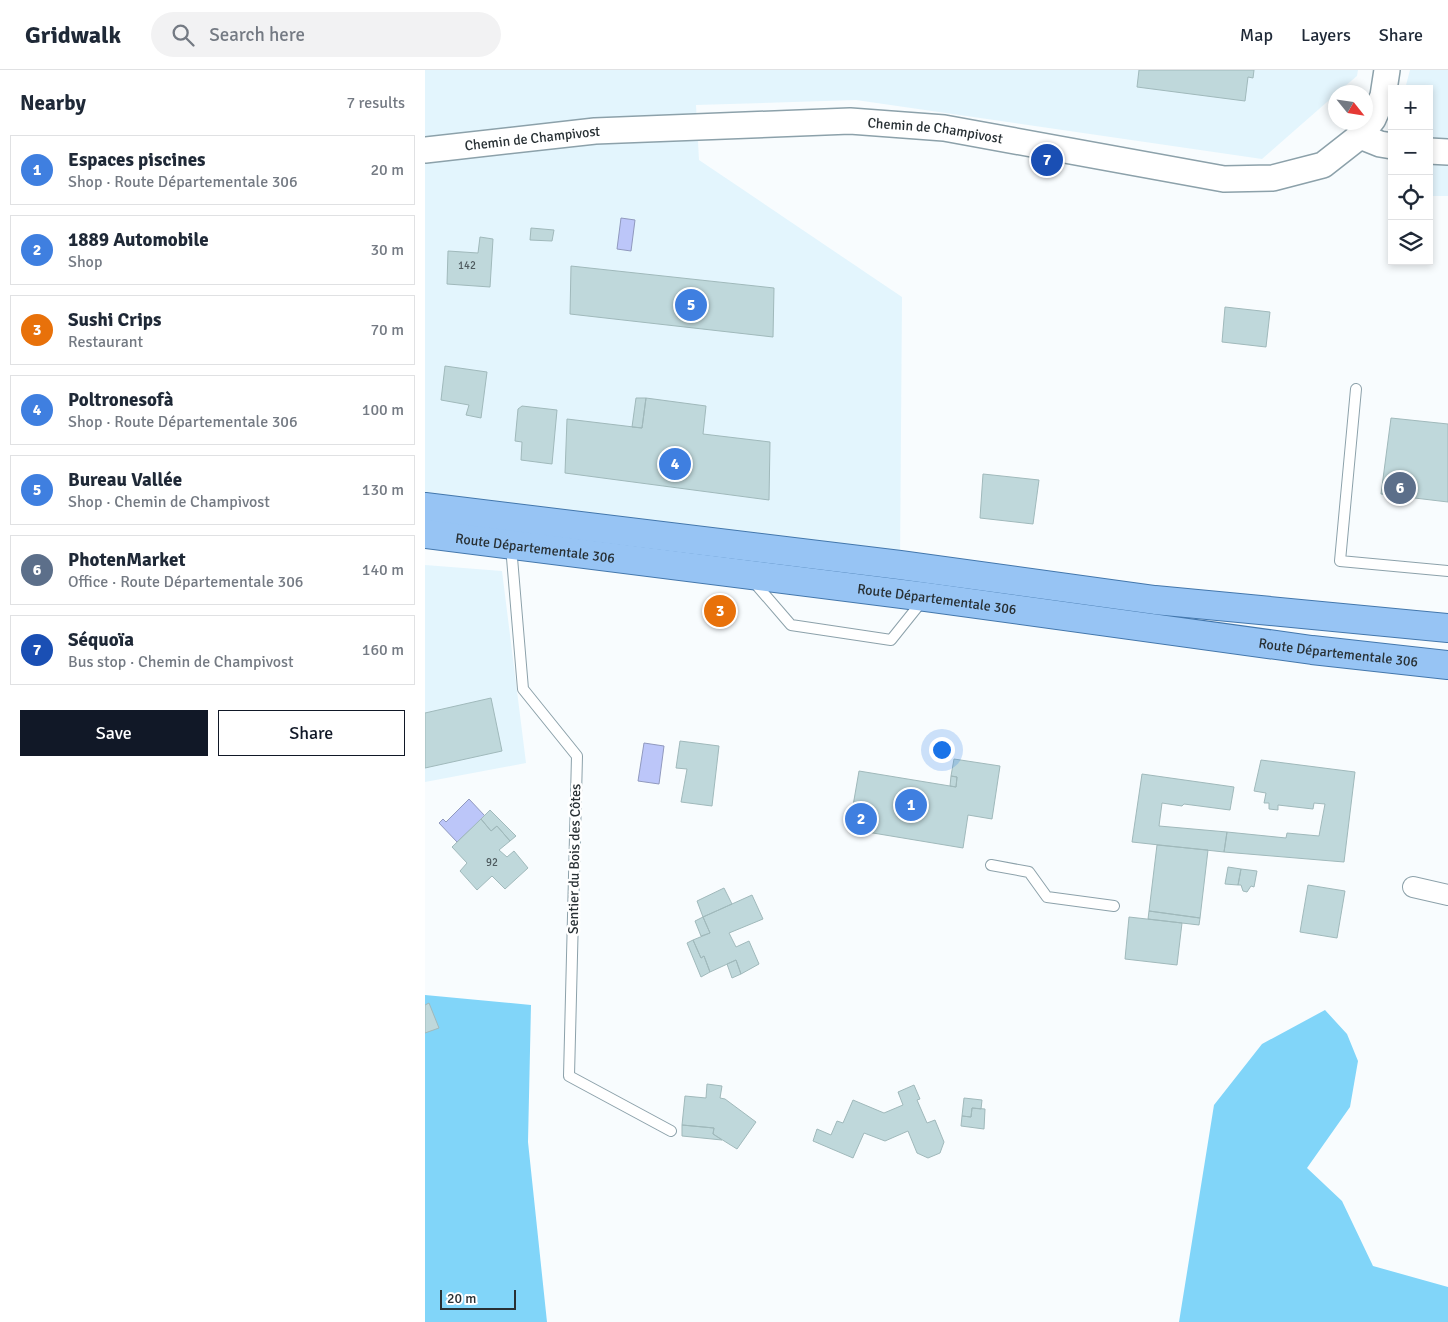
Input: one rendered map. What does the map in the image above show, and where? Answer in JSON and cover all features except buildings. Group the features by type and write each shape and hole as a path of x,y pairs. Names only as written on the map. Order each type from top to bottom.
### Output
{"main road":[{"name":"Route Départementale 306","path":"425,507 900,565 1155,600 1448,628"},
{"name":"Route Départementale 306","path":"425,534 926,597 1303,649 1448,665"}],"street":[{"name":"Chemin de Champivost","path":"425,150 595,131 850,121 944,128 1224,179 1273,178 1323,165 1359,136 1373,119 1380,104 1387,70"},
{"path":"1359,136 1388,145"},
{"path":"1433,152 1448,152"},
{"path":"1413,887 1448,895"}],"lane":[{"path":"1356,390 1339,561 1448,571"},
{"name":"Sentier du Bois des Côtes","path":"511,545 523,689 577,756 569,1076 671,1131"},
{"path":"748,575 791,625 891,640 926,597"},
{"path":"991,865 1029,872 1047,897 1114,906"}],"shaded area":[{"path":"425,70 1358,70 1357,76 1346,85 1328,85 1328,101 1262,159 856,100 696,105 699,160 902,297 900,565 425,507"},
{"path":"1410,70 1448,70 1448,196 1433,196 1433,85 1406,85"},
{"path":"621,218 635,220 631,251 617,249"},
{"path":"425,565 502,571 526,763 425,782"},
{"path":"644,743 664,746 659,784 638,781"},
{"path":"469,799 485,816 457,842 439,823 443,819 446,822"},
{"path":"425,995 531,1005 528,1142 547,1322 425,1322"},
{"path":"1325,1010 1347,1034 1358,1061 1350,1107 1307,1168 1342,1201 1373,1266 1448,1287 1448,1322 1179,1322 1214,1105 1262,1044"}],"place":[{"name":"Séquoïa","path":"1047,160"},
{"name":"Bureau Vallée","path":"691,305"},
{"name":"Poltronesofà","path":"675,464"},
{"name":"PhotenMarket","path":"1400,488"},
{"name":"Sushi Crips","path":"720,611"},
{"name":"Espaces piscines","path":"911,805"},
{"name":"1889 Automobile","path":"861,819"}]}
